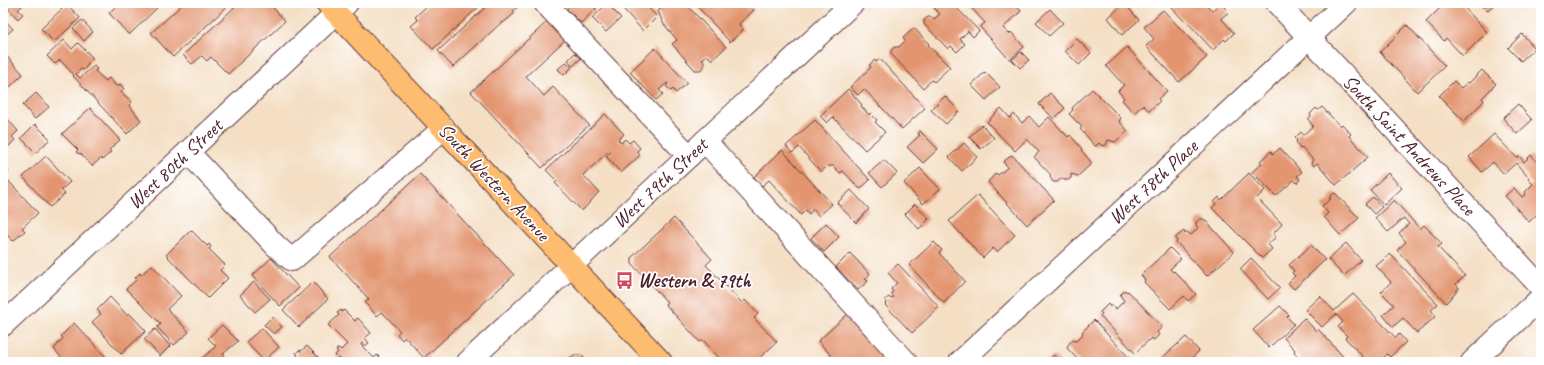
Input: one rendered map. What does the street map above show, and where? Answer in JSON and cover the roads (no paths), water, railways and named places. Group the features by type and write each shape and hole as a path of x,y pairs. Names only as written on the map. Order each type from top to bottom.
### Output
{"main road":[{"name":"South Western Avenue","path":"337,6 444,128 661,362"}],"street":[{"path":"545,3 689,156"},
{"name":"West 79th Street","path":"468,362 853,3"},
{"name":"South Saint Andrews Place","path":"1277,3 1541,288"},
{"name":"West 78th Place","path":"960,362 1346,3"},
{"name":"West 80th Street","path":"3,325 188,152 337,6"},
{"path":"188,152 276,246 292,260 444,128"},
{"path":"705,141 906,362"},
{"path":"1472,362 1541,298"}],"place":[{"name":"Western & 79th","path":"625,280"}]}
